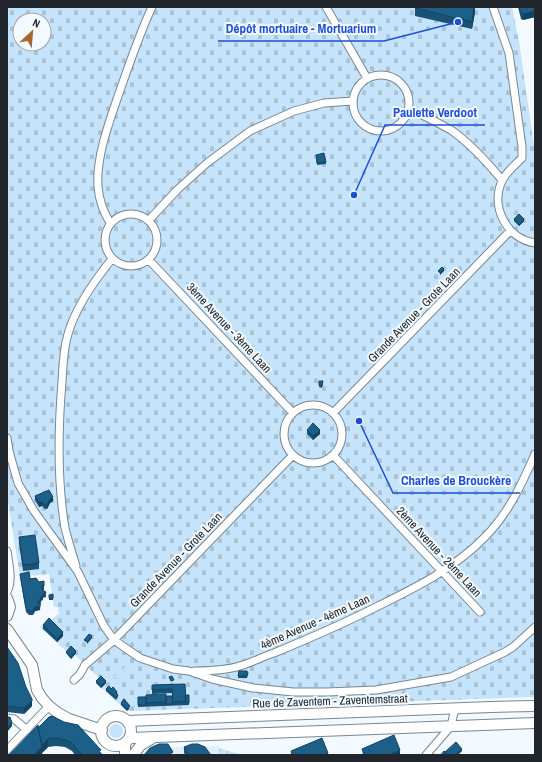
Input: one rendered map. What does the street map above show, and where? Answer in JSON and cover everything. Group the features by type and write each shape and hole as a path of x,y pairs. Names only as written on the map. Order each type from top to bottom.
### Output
{"main road":[{"path":"7,598 10,607 7,616"},
{"path":"7,629 32,666 37,690 49,706 69,719 102,730"},
{"name":"Rue de Zaventem - Zaventemstraat","path":"127,721 535,706"},
{"path":"125,755 122,746 131,729 127,721 121,717 110,718 106,721 102,734 107,743 122,746 154,737 535,723"},
{"path":"133,755 142,745 154,737"}],"street":[{"path":"110,223 102,210 99,197 98,172 110,123 123,82 152,7"},
{"path":"326,7 367,78"},
{"path":"493,7 509,53 522,147 522,158 512,167 502,180 498,193 498,204 502,218 510,231 516,236 535,243"},
{"path":"376,75 385,75 402,83 407,91 409,109 406,117 400,124 384,131 376,131 368,128 356,117 353,101 357,88 367,78 376,75"},
{"path":"149,220 177,190 207,163 250,131 294,111 324,103 353,101"},
{"path":"409,109 452,131 490,164 502,180"},
{"path":"126,214 142,216 149,220 156,231 157,244 154,253 149,260 142,264 126,266 112,259 107,252 105,244 105,236 110,223 118,217 126,214"},
{"name":"Grande Avenue - Grote Laan","path":"333,413 510,231"},
{"path":"112,259 96,279 73,320 67,338 60,405 59,445 61,493 66,530 78,572 104,626 114,640 140,658 173,669 189,671 212,679 253,688 293,692 376,690 451,677 513,647 535,627"},
{"name":"3ème Avenue - 3ème Laan","path":"149,260 293,413"},
{"path":"312,405 323,407 333,413 341,426 342,433 339,446 333,455 324,461 314,463 306,462 293,454 288,448 284,434 285,426 293,413 305,406 312,405"},
{"path":"7,438 18,483 34,511 78,572"},
{"name":"Grande Avenue - Grote Laan","path":"74,680 80,674 85,665 114,640 293,454"},
{"name":"4ème Avenue - 4ème Laan","path":"189,671 210,671 245,665 312,638 413,589 443,571 468,553 486,536 502,517 522,483 535,454"},
{"name":"2ème Avenue - 2ème Laan","path":"333,455 480,612"},
{"path":"7,551 10,588 7,592"},
{"path":"7,750 49,706"},
{"path":"426,755 451,726 455,708"},
{"path":"7,718 14,719 27,730"}],"shaded area":[{"path":"219,746 219,755 143,755 155,748"}],"green space":[{"path":"7,7 512,7 519,41 535,153 535,697 127,711 96,683 100,679 75,655 71,659 66,653 67,652 40,627 50,618 52,619 59,613 58,607 54,607 49,574 20,577 7,496"},
{"path":"124,667 128,668 127,673 116,679 114,676 122,672"},
{"path":"113,724 119,724 123,728 123,734 119,738 113,738 109,734 109,728"},
{"path":"219,748 242,755 219,755"}],"building":[{"path":"415,7 474,7 472,22"},
{"path":"519,7 535,7 535,11 523,14 521,13"},
{"path":"324,153 326,162 317,163 316,155"},
{"path":"519,214 524,219 519,225 514,219"},
{"path":"442,267 444,269 440,273 438,271"},
{"path":"319,381 323,381 322,386 319,385"},
{"path":"313,423 320,430 313,436 307,430"},
{"path":"49,490 53,497 47,505 42,502 39,503 35,496"},
{"path":"35,535 39,563 23,565 19,537"},
{"path":"29,572 30,579 36,578 39,582 44,581 44,586 42,586 43,591 46,593 40,597 41,601 38,601 40,606 35,607 33,611 29,611 26,608 20,574"},
{"path":"53,594 53,598 49,598 49,595"},
{"path":"49,618 63,632 57,639 43,625"},
{"path":"89,634 92,636 87,642 84,640"},
{"path":"71,646 76,651 71,657 66,652"},
{"path":"7,647 18,663 26,687 32,699 32,701 24,708 7,706"},
{"path":"239,671 247,671 247,676 238,676"},
{"path":"101,676 106,681 101,686 96,681"},
{"path":"172,676 174,680 171,681 169,677"},
{"path":"185,684 186,701 173,702 172,689 152,690 152,685"},
{"path":"109,686 111,689 113,687 117,692 116,693 118,695 116,698 106,689"},
{"path":"166,694 166,702 146,703 146,695"},
{"path":"185,695 189,695 189,703 186,703"},
{"path":"166,696 172,696 173,704 166,704"},
{"path":"138,697 146,697 146,705 138,705"},
{"path":"124,699 130,706 127,709 121,703"},
{"path":"52,716 64,722 78,725 101,750 99,751 102,755 82,755 72,743 56,738 48,739 42,745 38,728"},
{"path":"7,717 10,717 12,723 7,728"},
{"path":"38,725 42,747 34,755 9,755"},
{"path":"394,735 400,750 389,755 365,755 362,749"},
{"path":"322,738 328,753 323,755 292,755 291,751"},
{"path":"456,742 462,749 456,755 448,755 445,752"},
{"path":"159,744 168,744 173,752 169,755 144,755 150,748"},
{"path":"192,744 198,744 205,747 211,755 188,755 184,747"},
{"path":"444,751 448,755 441,755"}],"place":[{"name":"Dépôt mortuaire - Mortuarium","path":"458,22"},
{"name":"Paulette Verdoot","path":"354,195"},
{"name":"Charles de Brouckère","path":"359,421"}]}
